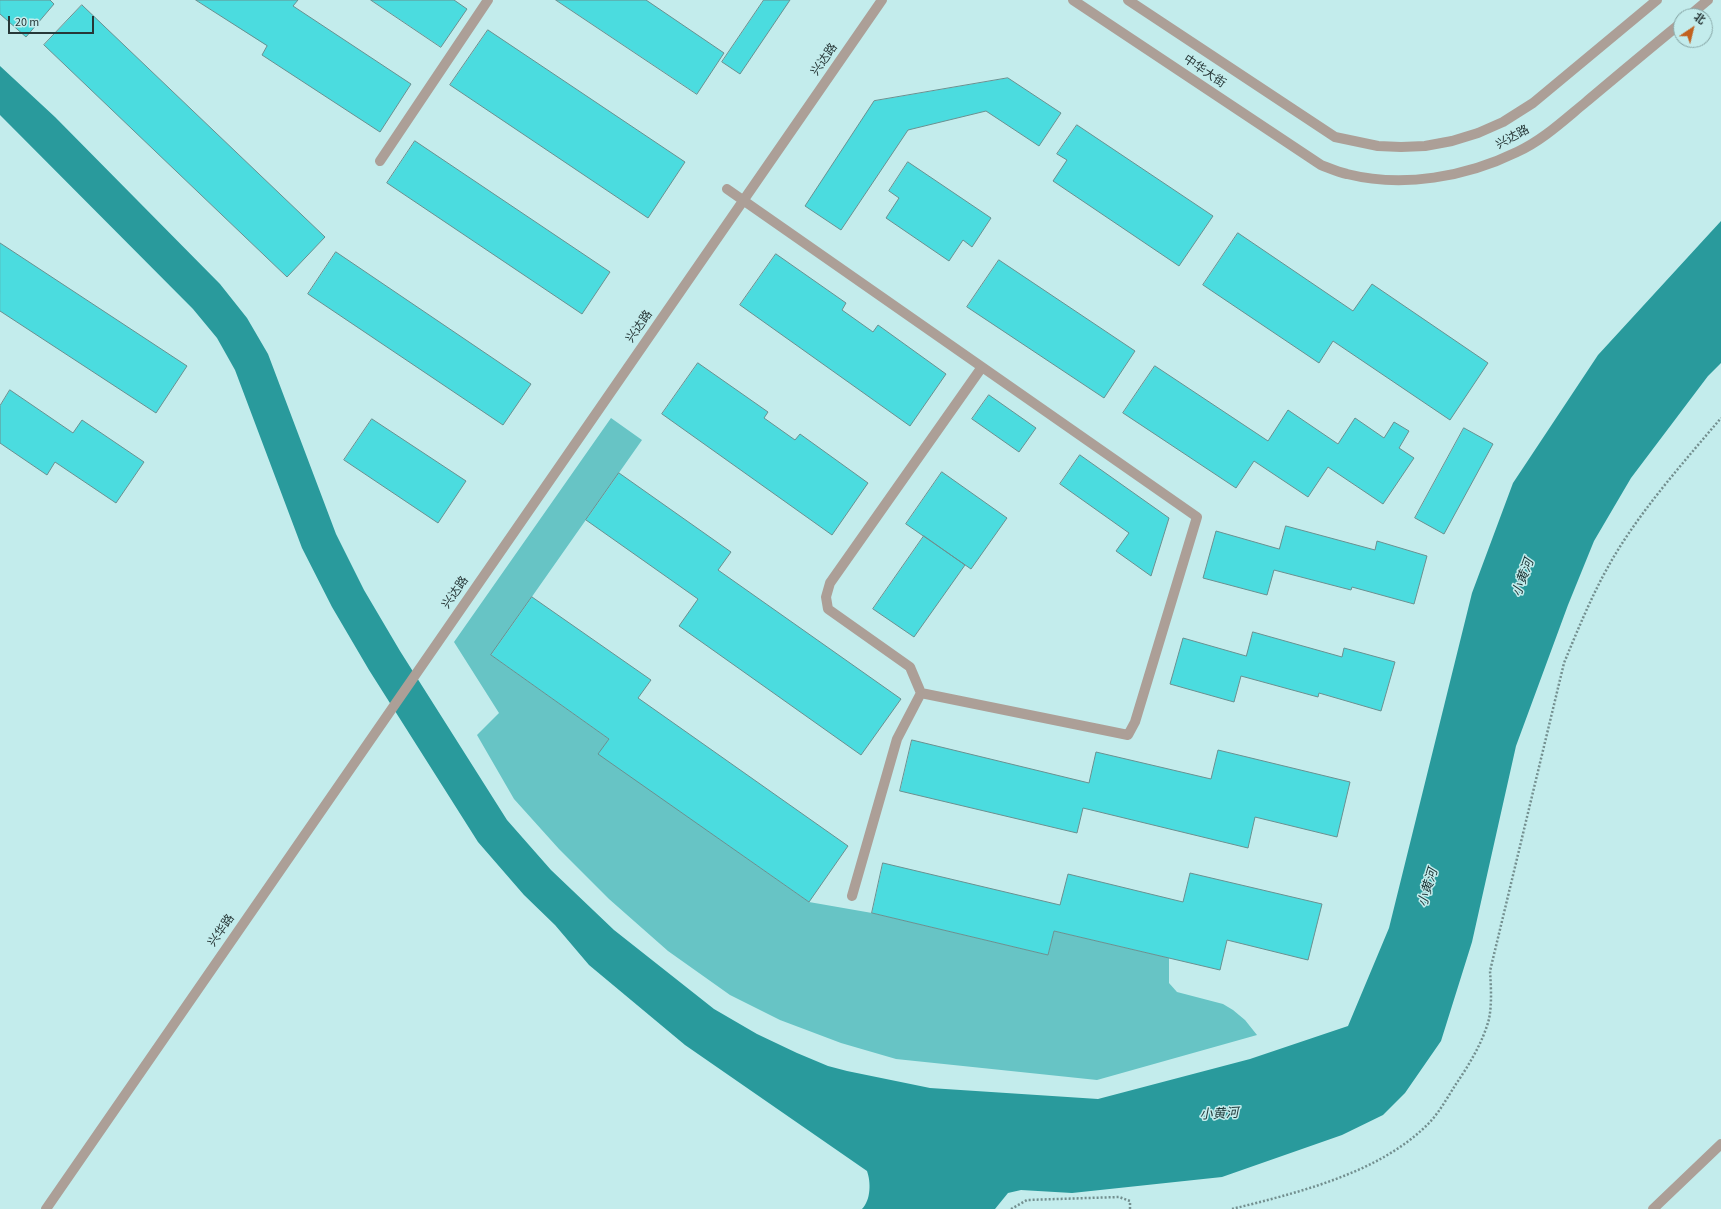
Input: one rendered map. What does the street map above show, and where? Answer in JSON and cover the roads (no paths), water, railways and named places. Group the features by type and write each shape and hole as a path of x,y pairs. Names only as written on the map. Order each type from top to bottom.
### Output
{"street":[{"name":"兴达路","path":"420,668 882,0"},
{"name":"中华大街","path":"1073,0 1321,165"},
{"name":"中华大街","path":"1128,0 1335,137"},
{"name":"兴达路","path":"1335,137 1378,146 1425,146 1452,141 1478,133 1503,122 1533,103 1657,0"},
{"path":"1698,8 1708,0"},
{"path":"380,161 485,1"},
{"name":"兴达路","path":"1321,165 1347,174 1402,180 1429,178 1460,173 1490,164 1519,152 1553,129 1673,30"},
{"path":"727,189 1197,517 1135,722 1128,735 921,693"},
{"path":"921,693 910,667 828,609 826,597 830,583 982,367"},
{"name":"兴华路","path":"46,1209 420,668"},
{"path":"852,896 897,739 921,693"},
{"path":"1654,1209 1721,1144"}],"water":[{"name":"小黄河","path":"0,66 55,117 220,284 247,318 268,354 336,534 364,590 400,651 507,820 551,870 614,930 714,1009 757,1034 828,1066 930,1088 1098,1099 1250,1059 1348,1026 1389,928 1472,593 1513,483 1598,355 1721,221 1721,363 1708,376 1631,478 1594,541 1568,605 1516,746 1472,942 1441,1041 1405,1093 1383,1115 1342,1135 1222,1177 1072,1193 1021,1190 1008,1193 995,1209 862,1209 869,1196 869,1180 867,1171 685,1045 589,965 555,925 524,895 478,842 369,670 332,607 302,548 235,370 217,338 193,309 0,115"}]}
